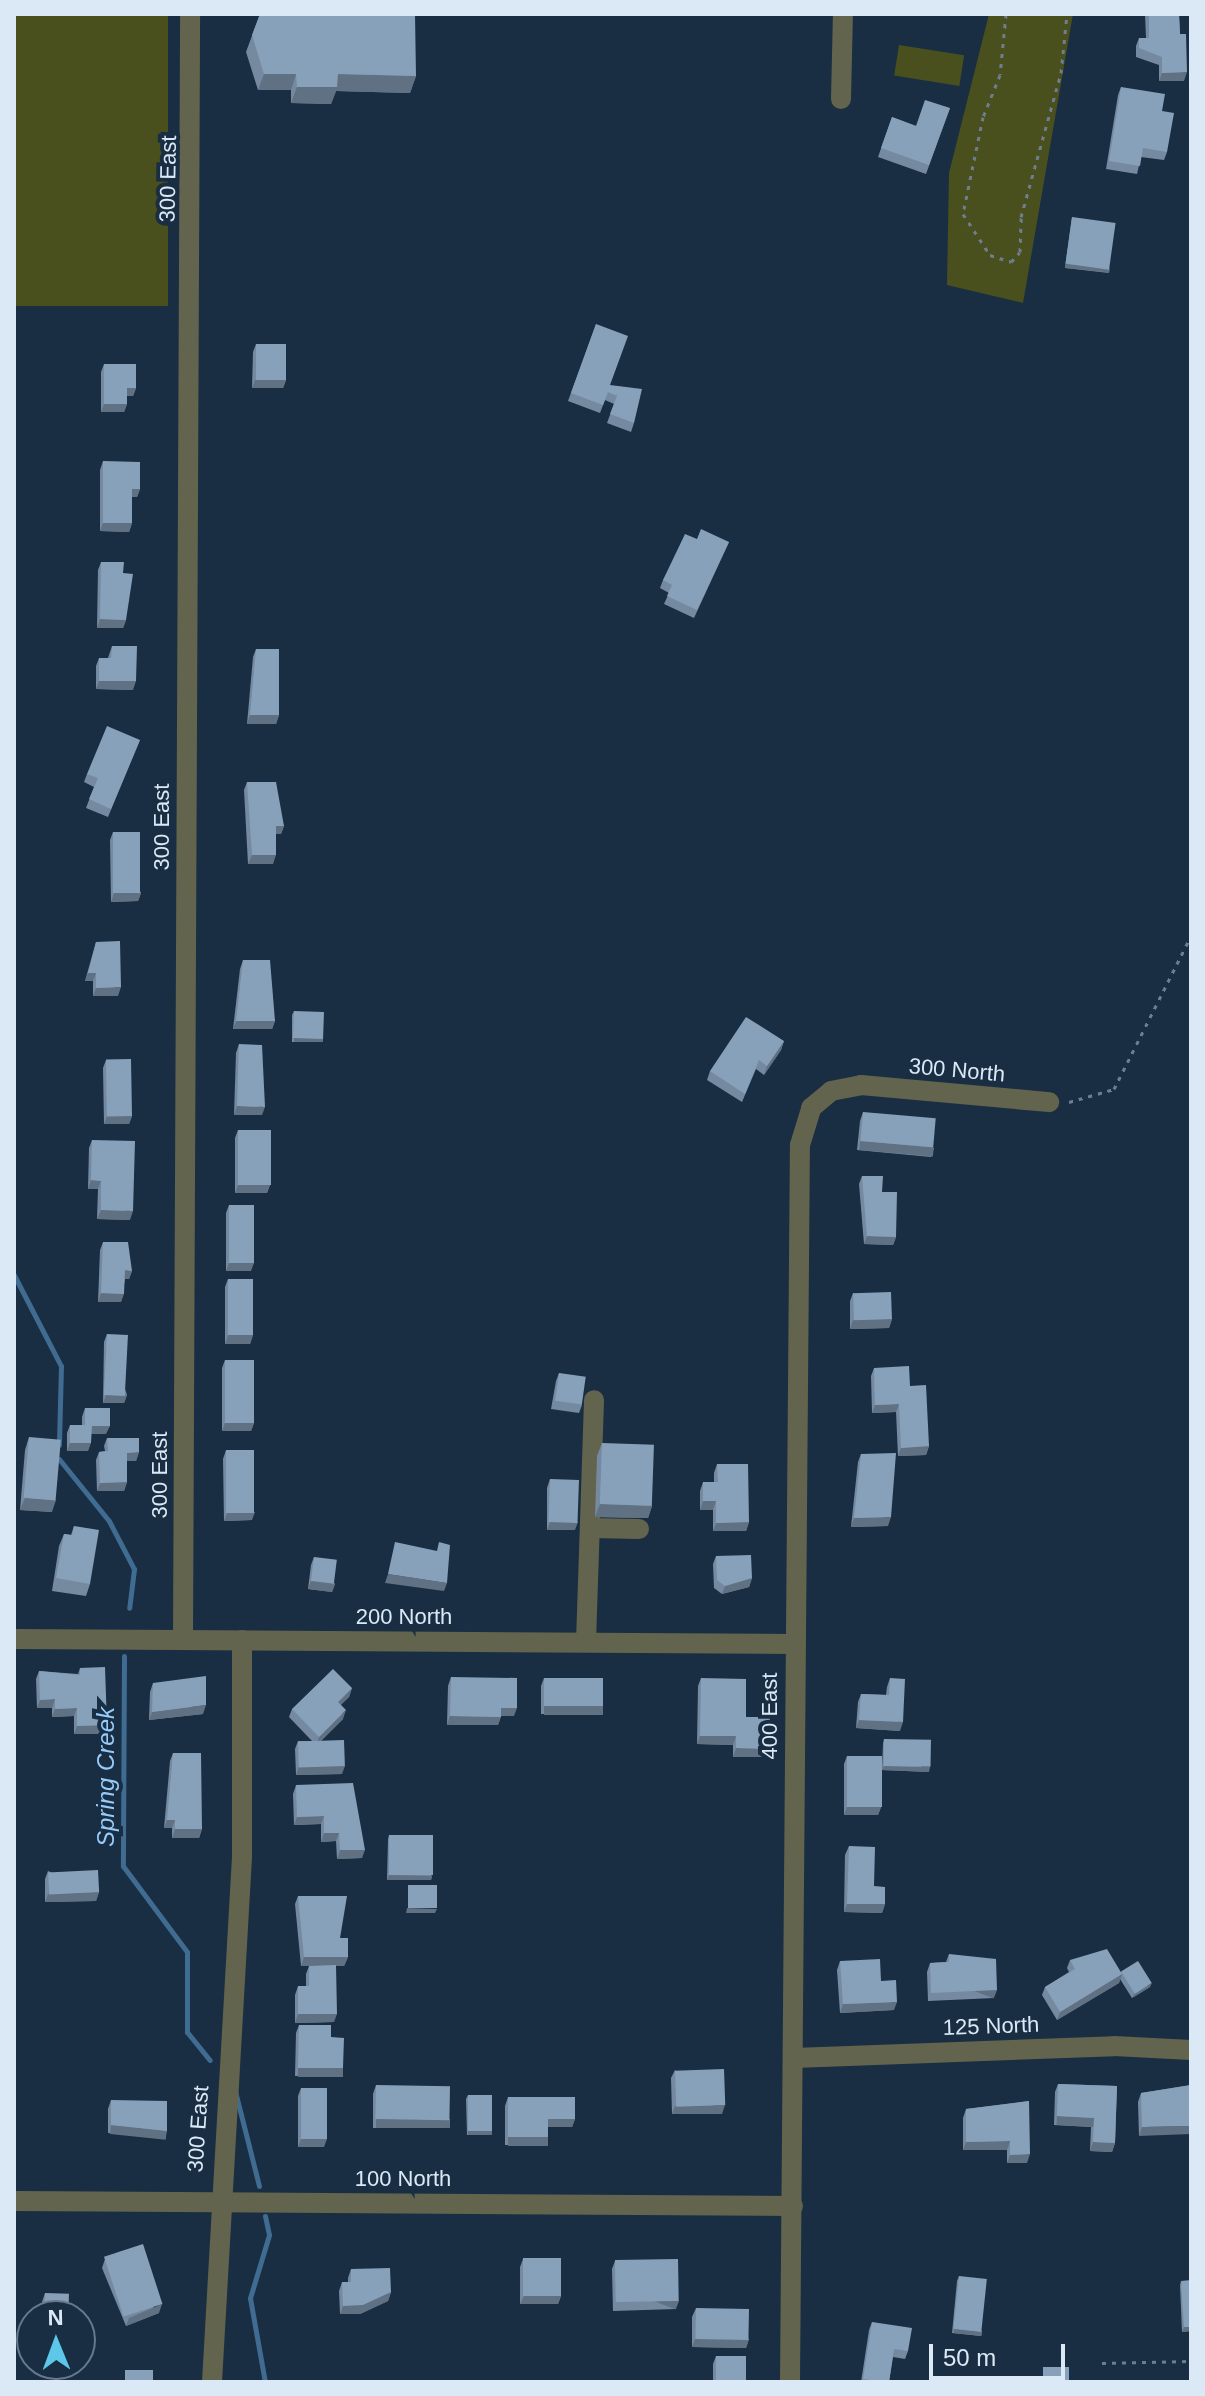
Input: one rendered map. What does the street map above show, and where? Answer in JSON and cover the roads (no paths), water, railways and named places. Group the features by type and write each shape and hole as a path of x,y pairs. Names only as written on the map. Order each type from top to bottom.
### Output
{"street":[{"name":"300 East","path":"183,1640 190,14"},
{"path":"841,99 843,14"},
{"name":"300 North","path":"861,1085 1049,1102"},
{"name":"400 East","path":"790,2382 800,1145 811,1108 831,1091 861,1085"},
{"path":"586,1642 594,1400"},
{"path":"590,1528 639,1529"},
{"name":"200 North","path":"14,1639 794,1644"},
{"name":"300 East","path":"212,2382 217,2202 242,1857 242,1640"},
{"name":"125 North","path":"794,2058 1114,2046 1191,2050"},
{"name":"100 North","path":"14,2201 793,2206"}],"waterway":[{"name":"Spring Creek","path":"14,1275 61,1366 59,1445"},
{"name":"Spring Creek","path":"59,1459 109,1521 134,1569 129,1608"},
{"name":"Spring Creek","path":"124,1656 123,1866 187,1952 187,2032 210,2060"},
{"name":"Spring Creek","path":"235,2091 259,2186"},
{"name":"Spring Creek","path":"265,2216 269,2235 250,2298 265,2382"}]}
